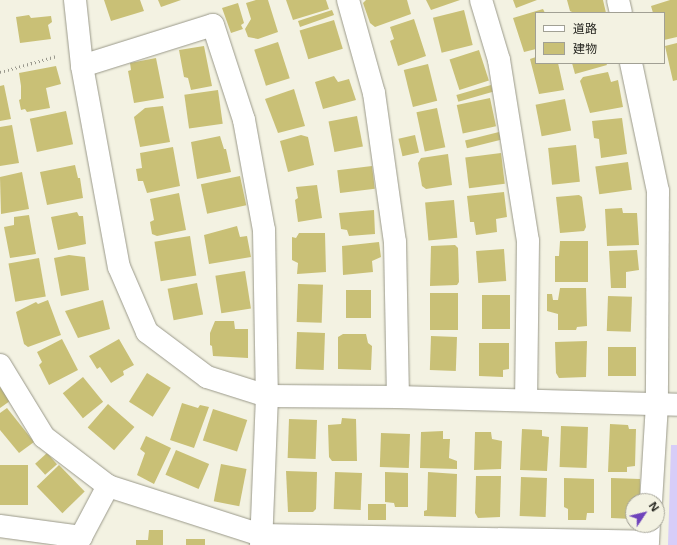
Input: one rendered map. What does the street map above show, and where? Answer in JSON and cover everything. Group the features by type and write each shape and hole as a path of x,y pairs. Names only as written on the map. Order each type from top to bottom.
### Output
{"street":[{"path":"74,0 82,66 119,267 147,332 207,378 267,396 398,397 667,404"},
{"path":"348,0 374,93 395,242 398,397"},
{"path":"481,0 499,60 528,241 526,400"},
{"path":"618,0 621,12"},
{"path":"82,66 213,25 244,120 264,230 267,396 261,540"},
{"path":"632,64 658,191 667,404 652,493"},
{"path":"0,365 44,437 108,486 261,540 648,542 649,533"},
{"path":"0,526 81,537 108,486"}],"shaded area":[{"path":"671,445 677,445 677,545 668,545"}],"building":[{"path":"104,0 140,0 144,11 111,21"},
{"path":"158,0 181,0 161,7"},
{"path":"256,0 268,0 278,32 258,39 248,37 245,29 251,19 246,3"},
{"path":"286,0 326,0 329,9 293,20"},
{"path":"366,0 407,0 411,14 375,27 370,23 363,3"},
{"path":"426,0 460,0 431,10"},
{"path":"513,0 537,0 516,8"},
{"path":"567,0 603,0 606,12 572,12 570,11"},
{"path":"670,0 677,0 677,37 665,40 665,12 653,12 651,6"},
{"path":"238,3 244,23 241,25 243,29 231,33 222,8"},
{"path":"543,9 544,12 535,12 535,49 524,52 513,18"},
{"path":"332,10 334,15 300,27 298,21"},
{"path":"464,10 473,45 442,53 433,18"},
{"path":"29,15 31,18 51,16 52,22 48,25 51,39 20,43 16,17"},
{"path":"414,19 426,56 398,66 390,41 394,39 390,27"},
{"path":"334,20 343,49 308,59 300,31"},
{"path":"278,42 290,78 266,86 254,50"},
{"path":"677,43 677,80 673,81 665,46"},
{"path":"204,46 212,86 191,90 188,78 184,77 179,50"},
{"path":"479,50 489,80 459,90 450,60"},
{"path":"535,57 535,64 558,64 564,90 539,94 530,59"},
{"path":"156,58 164,98 134,103 128,71 131,70 130,63"},
{"path":"428,64 437,101 413,107 404,70"},
{"path":"572,64 607,65 575,74"},
{"path":"56,66 61,84 46,88 50,108 27,112 25,109 21,110 19,100 21,99 21,86 19,73"},
{"path":"608,72 611,82 618,80 623,107 590,113 580,81 583,77"},
{"path":"334,76 338,82 349,79 356,100 323,109 315,82"},
{"path":"4,85 11,119 0,121 0,86"},
{"path":"491,85 493,92 458,102 456,95"},
{"path":"294,89 305,126 278,133 265,99"},
{"path":"218,90 223,124 189,128 184,95"},
{"path":"490,98 496,126 463,133 457,105"},
{"path":"565,99 571,130 542,136 536,105"},
{"path":"163,106 170,142 140,147 134,117 145,108"},
{"path":"437,108 445,147 425,151 416,112"},
{"path":"66,111 73,144 37,152 30,119"},
{"path":"357,116 363,146 334,152 329,122"},
{"path":"622,118 627,154 601,158 599,139 594,138 592,121"},
{"path":"12,125 19,163 0,166 0,127"},
{"path":"499,132 501,140 467,148 465,140"},
{"path":"301,135 308,137 314,165 288,172 280,141"},
{"path":"415,135 419,153 402,156 398,139"},
{"path":"220,136 224,149 226,149 231,172 197,179 191,142"},
{"path":"576,145 580,182 552,185 548,148"},
{"path":"173,147 180,186 147,193 143,181 138,181 136,169 142,168 140,153"},
{"path":"501,153 505,184 469,188 465,157"},
{"path":"448,154 452,185 426,189 422,186 418,163 421,158"},
{"path":"628,162 632,190 599,194 595,167"},
{"path":"75,165 78,178 80,178 83,198 47,205 40,172"},
{"path":"372,166 375,189 340,193 337,170"},
{"path":"22,172 29,209 1,214 0,177"},
{"path":"240,176 246,205 207,214 201,184"},
{"path":"317,185 322,218 298,222 295,200 298,198 296,187"},
{"path":"504,192 507,217 496,219 497,232 476,235 474,222 470,222 467,196"},
{"path":"179,193 186,230 157,236 152,234 150,222 154,220 150,199"},
{"path":"579,195 582,197 586,227 584,231 560,233 556,197"},
{"path":"454,200 457,238 428,240 425,203"},
{"path":"622,208 623,213 637,213 639,245 607,246 605,209"},
{"path":"374,210 375,234 349,236 347,230 341,229 339,213"},
{"path":"77,212 79,216 83,216 86,244 58,250 51,217"},
{"path":"29,215 36,254 10,258 4,227 14,225 14,217"},
{"path":"237,226 240,237 247,236 251,257 209,264 204,235"},
{"path":"299,233 325,233 326,272 297,274 298,263 292,260 292,237 296,238"},
{"path":"190,236 196,276 161,281 154,242"},
{"path":"560,241 588,241 588,282 555,282 555,256 559,256"},
{"path":"379,242 381,257 372,261 373,272 343,275 342,246"},
{"path":"455,245 458,248 459,282 457,285 430,286 431,246"},
{"path":"504,249 506,281 478,283 476,251"},
{"path":"637,250 639,270 626,272 626,288 611,288 609,251"},
{"path":"69,255 85,257 89,290 61,296 54,258"},
{"path":"39,258 46,296 15,302 8,263"},
{"path":"245,271 251,309 221,313 215,276"},
{"path":"197,283 203,314 174,320 168,289"},
{"path":"298,284 323,285 322,323 297,322"},
{"path":"560,288 586,288 587,326 577,327 576,330 558,330 558,314 547,311 547,294 552,294 553,300 558,300"},
{"path":"346,290 371,290 371,318 346,318"},
{"path":"430,293 458,293 458,330 430,330"},
{"path":"482,295 510,295 510,329 482,329"},
{"path":"608,296 632,297 631,332 607,331"},
{"path":"48,300 61,335 28,347 24,344 16,312 36,302 38,304"},
{"path":"103,300 110,329 78,338 65,311"},
{"path":"215,321 234,321 235,329 248,329 248,358 213,356 212,346 210,345 210,333"},
{"path":"297,332 325,333 324,370 296,369"},
{"path":"343,334 366,334 368,343 372,346 371,370 338,369 338,337"},
{"path":"431,336 457,337 456,371 430,370"},
{"path":"62,339 78,370 49,385 39,365 42,362 37,352"},
{"path":"119,339 134,365 123,371 124,375 111,383 100,367 97,369 89,356"},
{"path":"587,341 586,377 559,378 556,373 555,342"},
{"path":"479,343 509,343 509,369 503,370 503,377 479,376"},
{"path":"608,347 636,347 636,376 608,376"},
{"path":"147,373 171,388 153,417 129,402"},
{"path":"83,377 103,402 83,418 63,393"},
{"path":"0,387 10,401 0,408"},
{"path":"182,403 198,408 200,405 209,407 194,448 170,440"},
{"path":"108,404 134,427 114,450 88,427"},
{"path":"7,408 34,442 19,453 0,430 0,413"},
{"path":"213,409 247,420 237,452 203,440"},
{"path":"342,418 356,419 357,461 332,461 329,457 328,425 341,424"},
{"path":"289,419 317,420 316,459 288,458"},
{"path":"610,424 628,425 629,429 636,429 635,466 627,467 627,472 608,472"},
{"path":"561,426 588,427 587,468 560,467"},
{"path":"522,429 542,430 542,436 549,437 547,471 520,470"},
{"path":"443,431 443,439 450,439 449,458 457,461 457,469 420,468 421,432"},
{"path":"475,432 491,432 492,439 502,441 501,469 474,470"},
{"path":"381,433 410,434 409,468 380,467"},
{"path":"146,436 171,448 154,484 137,475 145,453 140,449"},
{"path":"176,450 209,464 199,489 165,475"},
{"path":"47,453 57,464 45,475 35,464"},
{"path":"221,464 247,469 239,506 214,501"},
{"path":"0,465 28,465 28,505 0,505"},
{"path":"59,465 85,492 62,513 37,487"},
{"path":"286,471 317,472 316,509 313,512 288,512"},
{"path":"335,472 362,473 361,510 334,509"},
{"path":"385,472 408,473 408,507 395,507 394,503 385,502"},
{"path":"428,472 457,474 456,517 424,516 424,511 427,510"},
{"path":"476,476 501,476 500,517 478,518 475,513"},
{"path":"521,477 547,478 546,517 520,516"},
{"path":"564,478 594,479 594,513 587,513 586,520 568,520 568,509 564,507"},
{"path":"611,478 640,479 640,493 625,493 625,519 611,518"},
{"path":"368,504 386,504 386,520 368,520"},
{"path":"149,530 163,530 163,545 136,545 136,540 148,540"},
{"path":"186,539 205,539 205,545 186,545"}]}
